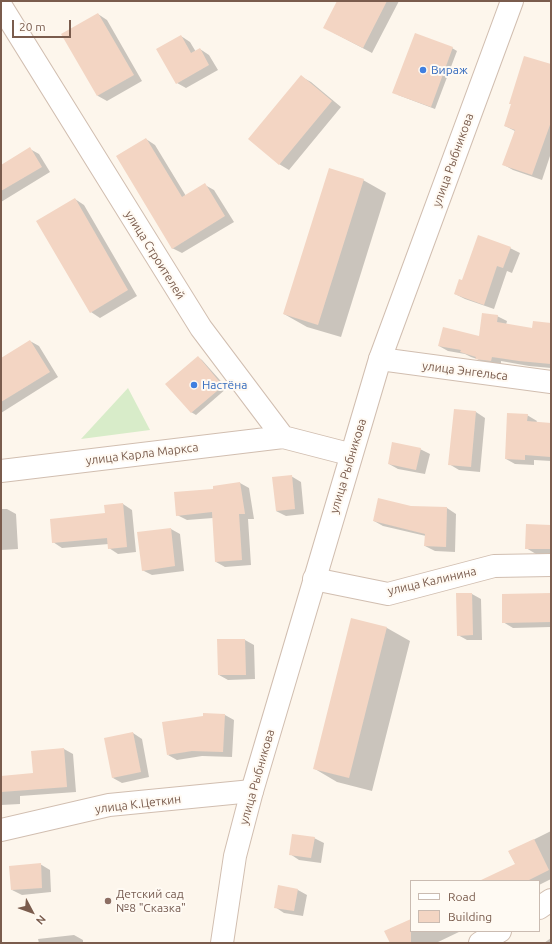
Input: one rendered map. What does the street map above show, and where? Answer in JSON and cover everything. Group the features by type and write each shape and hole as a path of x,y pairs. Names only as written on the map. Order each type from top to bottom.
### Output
{"street":[{"name":"улица Рыбникова","path":"222,943 235,856 252,792 380,360 512,1"},
{"name":"улица Строителей","path":"1,6 201,328 283,437"},
{"name":"улица Энгельса","path":"380,360 551,382"},
{"path":"283,437 351,455"},
{"name":"улица Карла Маркса","path":"1,471 283,437"},
{"name":"улица Калинина","path":"314,579 388,594 494,566 551,565"},
{"name":"улица К.Цеткин","path":"1,830 109,805 252,792"},
{"path":"540,907 551,900"},
{"path":"480,943 498,932"}],"green space":[{"path":"128,388 150,430 81,439"}],"building":[{"path":"337,1 387,1 363,48 323,28"},
{"path":"98,13 134,75 97,96 61,34"},
{"name":"Вираж","path":"415,33 453,47 431,107 392,93"},
{"path":"181,35 191,53 200,48 209,65 176,84 156,49"},
{"path":"524,56 551,64 551,122 532,175 502,165 515,130 504,126 511,104 509,104"},
{"path":"301,75 332,101 279,165 248,139"},
{"path":"146,138 182,197 205,183 225,216 172,249 116,156"},
{"path":"30,147 42,167 1,191 1,165"},
{"path":"329,168 364,179 318,325 283,314"},
{"path":"75,198 128,290 90,313 36,221"},
{"path":"478,235 511,247 503,268 497,266 484,305 454,294 459,279 462,280"},
{"path":"482,313 498,315 497,322 532,328 533,321 551,323 551,364 492,357 491,361 475,359 476,357 460,352 461,350 438,346 443,327 479,336"},
{"path":"30,340 50,372 1,402 1,358"},
{"name":"Настёна","path":"198,356 223,386 191,413 165,384"},
{"path":"454,409 476,411 471,467 448,465"},
{"path":"507,413 528,414 527,421 551,423 551,457 525,455 525,460 505,459"},
{"path":"392,442 421,448 416,470 388,464"},
{"path":"292,475 295,509 276,511 272,477"},
{"path":"240,482 245,514 239,514 242,560 215,562 212,512 176,516 174,492 213,489 213,486"},
{"path":"378,498 411,506 447,507 446,547 424,546 425,534 373,521"},
{"path":"123,503 127,547 108,549 107,538 52,543 50,519 105,513 104,505"},
{"path":"526,524 551,525 551,549 525,549"},
{"path":"171,528 175,566 142,571 137,532"},
{"path":"456,593 472,593 473,635 457,636"},
{"path":"551,593 551,622 502,623 502,594"},
{"path":"351,618 387,627 349,778 313,769"},
{"path":"217,639 245,639 246,675 218,675"},
{"path":"203,713 225,714 223,752 192,751 167,755 162,722 203,716"},
{"path":"133,732 141,772 112,778 104,738"},
{"path":"64,748 67,787 1,792 1,776 33,773 31,751"},
{"path":"292,834 315,837 311,858 289,855"},
{"path":"534,839 549,870 529,880 481,880 515,864 508,851"},
{"path":"41,863 42,888 11,890 9,866"},
{"path":"278,885 298,889 294,911 274,908"},
{"path":"410,919 411,943 390,943 384,931"}],"place":[{"name":"Вираж","path":"423,70"},
{"name":"Настёна","path":"194,385"},
{"name":"Детский сад №8 \"Сказка\"","path":"108,901"}]}
